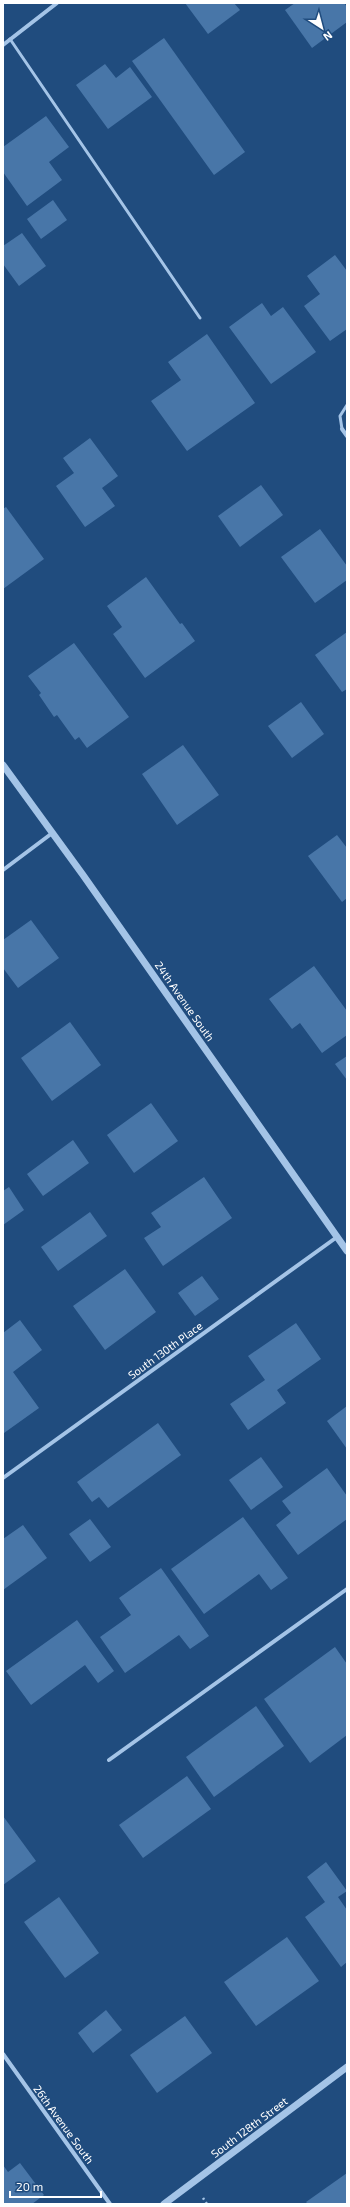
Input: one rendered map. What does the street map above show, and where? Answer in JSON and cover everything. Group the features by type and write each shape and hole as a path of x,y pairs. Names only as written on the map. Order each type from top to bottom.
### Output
{"street":[{"path":"3,45 56,3"},
{"path":"342,429 347,436"},
{"name":"24th Avenue South","path":"3,765 51,834 83,876 347,1252"},
{"path":"3,870 51,834"},
{"name":"South 130th Place","path":"3,1478 337,1237"},
{"path":"109,1760 347,1588"},
{"name":"26th Avenue South","path":"3,2054 110,2204"},
{"name":"South 128th Street","path":"164,2204 347,2067"}],"lane":[{"path":"10,39 200,318"},
{"path":"342,429 340,416 347,405"}],"building":[{"path":"185,3 234,3 240,10 208,34"},
{"path":"295,3 344,3 347,7 347,22 312,48 285,10"},
{"path":"164,38 245,152 214,175 132,61"},
{"path":"105,64 116,78 130,67 152,97 108,129 76,85"},
{"path":"46,116 69,147 49,162 62,180 27,206 3,172 3,147"},
{"path":"53,200 67,220 41,239 27,219"},
{"path":"22,233 46,266 19,286 3,264 3,246"},
{"path":"335,255 347,271 347,329 330,341 304,306 320,294 307,276"},
{"path":"262,303 271,316 283,307 316,352 271,384 229,327"},
{"path":"207,334 255,403 187,451 151,401 181,380 168,362"},
{"path":"90,438 118,476 102,488 115,506 85,527 56,486 74,473 63,458"},
{"path":"261,485 283,515 240,547 218,516"},
{"path":"6,507 44,559 3,589 3,509"},
{"path":"320,529 347,566 347,580 315,603 281,557"},
{"path":"146,577 180,624 182,623 195,641 145,678 113,634 122,627 107,606"},
{"path":"347,632 347,689 342,692 315,655"},
{"path":"74,643 129,717 87,748 79,737 75,740 57,715 54,717 39,695 41,693 28,676"},
{"path":"301,702 324,734 292,758 268,726"},
{"path":"183,745 219,795 177,825 142,774"},
{"path":"337,835 347,848 347,898 342,902 308,856"},
{"path":"31,920 59,958 18,988 3,968 3,940"},
{"path":"314,966 347,1011 347,1035 322,1053 300,1023 292,1029 269,999"},
{"path":"70,1022 101,1065 52,1101 21,1058"},
{"path":"347,1056 347,1080 335,1064"},
{"path":"151,1103 178,1141 134,1173 107,1135"},
{"path":"73,1140 89,1163 43,1196 27,1174"},
{"path":"204,1177 232,1218 163,1266 144,1238 161,1227 151,1213"},
{"path":"9,1187 24,1210 3,1225 3,1191"},
{"path":"90,1212 107,1236 58,1271 41,1247"},
{"path":"125,1269 156,1312 105,1350 73,1306"},
{"path":"202,1276 219,1299 195,1316 178,1293"},
{"path":"20,1320 42,1350 13,1372 39,1408 4,1433 3,1333"},
{"path":"296,1323 321,1359 277,1390 286,1403 248,1430 230,1404 265,1380 248,1356"},
{"path":"347,1406 347,1449 327,1421"},
{"path":"158,1423 181,1455 108,1508 99,1497 92,1502 77,1482"},
{"path":"261,1457 283,1487 251,1510 229,1480"},
{"path":"327,1468 347,1496 347,1519 298,1555 276,1525 291,1513 282,1501"},
{"path":"243,1517 288,1578 271,1590 259,1574 204,1614 171,1569"},
{"path":"90,1519 111,1547 90,1562 69,1534"},
{"path":"23,1525 47,1558 3,1590 3,1539"},
{"path":"161,1568 209,1636 190,1649 179,1635 125,1673 100,1637 131,1615 119,1598"},
{"path":"77,1620 114,1671 98,1683 85,1665 31,1705 6,1671"},
{"path":"335,1647 347,1664 347,1735 310,1763 264,1699"},
{"path":"256,1706 284,1746 214,1797 186,1757"},
{"path":"187,1776 211,1809 143,1858 119,1825"},
{"path":"3,1816 36,1861 3,1885"},
{"path":"326,1862 347,1891 338,1897 347,1910 347,1962 341,1967 305,1917 325,1902 307,1877"},
{"path":"59,1897 99,1953 65,1978 24,1922"},
{"path":"287,1937 319,1981 256,2026 224,1982"},
{"path":"106,2010 122,2030 93,2053 78,2033"},
{"path":"185,2016 212,2053 157,2093 130,2055"},
{"path":"20,2163 44,2195 32,2204 3,2204 3,2165 8,2172"},
{"path":"347,2173 347,2204 308,2204 306,2202"}]}
